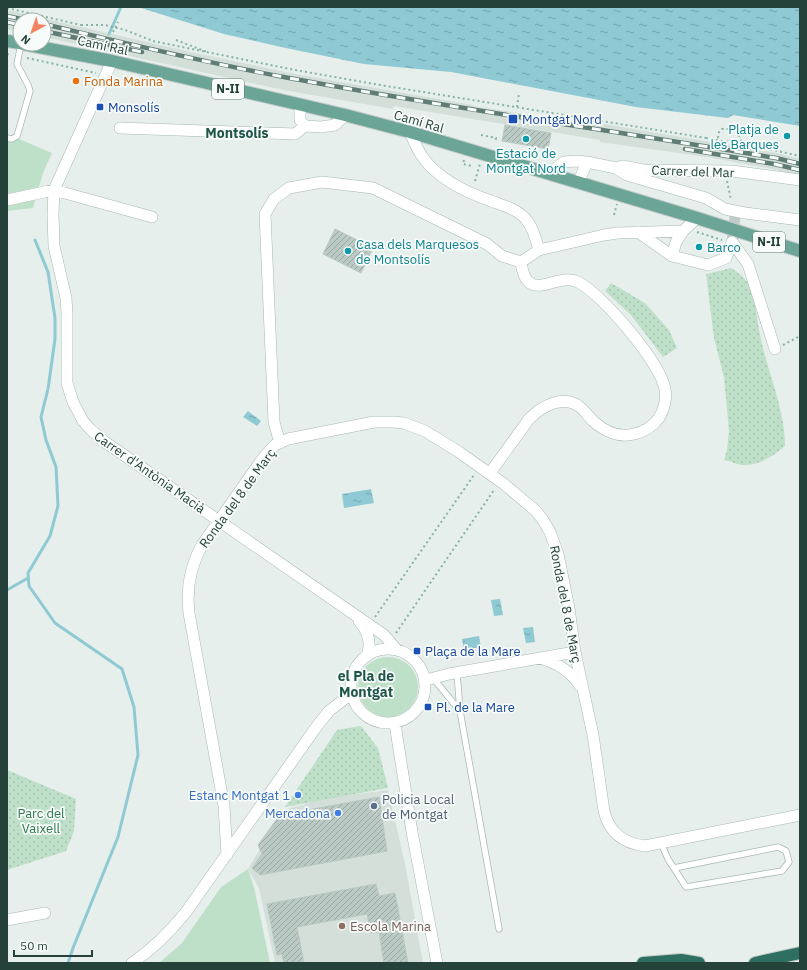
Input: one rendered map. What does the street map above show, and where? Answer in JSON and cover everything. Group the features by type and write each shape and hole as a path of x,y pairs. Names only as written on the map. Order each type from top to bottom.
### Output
{"highway":[{"path":"755,963 800,953"},
{"path":"643,963 681,960 699,963"}],"main road":[{"name":"Camí Ral","path":"52,50 112,61 345,115 410,132 697,218 800,251"}],"street":[{"path":"54,190 112,61"},
{"path":"300,105 300,120 305,126"},
{"path":"120,128 295,134 305,126 321,127 335,125 345,115"},
{"path":"410,132 416,147 425,161 438,173 469,192 518,212 528,221 539,250"},
{"name":"Carrer del Mar","path":"548,174 564,162 587,162 616,168 623,166 643,170 732,171 800,180"},
{"path":"578,183 587,162"},
{"path":"616,168 627,175 706,198 735,213 800,220"},
{"path":"280,443 274,422 265,214 274,199 289,188 322,182 373,188 487,244 502,256 521,262"},
{"path":"7,200 54,190 152,217"},
{"name":"Carrer d'Antònia Macià","path":"54,190 54,246 66,298 68,314 67,383 77,411 90,429 97,436 384,635 397,650"},
{"path":"672,256 676,242 683,231 697,218"},
{"path":"521,262 539,250 604,235 638,232 683,231"},
{"path":"638,232 672,256 708,265 726,258 732,242 748,264 775,349"},
{"path":"490,473 529,419 550,404 558,402 573,403 606,430 621,435 630,435 646,430 658,420 666,399 665,390 658,372 634,336 605,304 582,284 570,279 542,286 533,284 524,277 521,262"},
{"name":"Ronda del 8 de Març","path":"227,855 224,806 189,613 188,598 191,569 202,545 270,449 288,439 374,422 393,422 410,425 425,431 490,473 528,503 544,520 558,554 569,608 574,652 593,735 607,821 616,834 622,839 644,846 661,844 800,815"},
{"name":"Carrer d'Antònia Macià","path":"354,614 367,633 370,648 367,656"},
{"path":"386,648 404,652 415,661 429,679 422,702 405,720 395,724 375,722 356,706 350,694 350,679 357,667 367,656 386,648"},
{"path":"429,679 574,652"},
{"name":"Ronda del 8 de Març","path":"539,658 549,661 568,672 583,690"},
{"path":"132,963 153,948 176,925 195,901 317,726 329,711 350,694"},
{"path":"395,724 412,832 437,963"},
{"path":"7,920 45,913"}],"lane":[{"path":"7,138 12,139 17,136 30,91 18,68 17,64 19,52"},
{"path":"457,673 460,711 499,929"},
{"path":"429,679 460,711"},
{"path":"661,844 668,859 686,887 782,871 789,862 786,851 778,847 674,868"}],"path":[{"path":"7,8 81,25 105,26 125,30 153,42 372,84 742,143 800,156"},
{"path":"113,32 118,22"},
{"path":"176,40 213,54"},
{"path":"7,54 106,75"},
{"path":"518,107 520,93"},
{"path":"717,142 719,132 722,129 731,129 737,131 742,143"},
{"path":"481,135 496,138 495,142"},
{"path":"464,164 472,166"},
{"path":"475,181 480,164 485,164"},
{"path":"725,176 735,213"},
{"path":"614,214 617,203"},
{"path":"697,232 717,239"},
{"path":"775,349 800,336"},
{"path":"374,620 474,475"},
{"path":"395,634 494,490"}],"shaded area":[{"path":"7,10 16,12 12,12 12,30 7,29"},
{"path":"52,20 290,73 473,106 603,126 604,124 777,153 800,159 800,176 772,169 707,157 600,142 600,140 394,106 393,109 283,90 52,39"},
{"path":"388,790 405,864 423,963 275,963 259,888 248,869 283,810 328,798"}],"green space":[{"path":"19,139 52,153 43,173 33,208 7,211 7,142"},
{"path":"731,268 744,279 752,291 765,357 783,420 785,446 765,460 748,465 742,465 724,460 727,450 729,431 724,377 714,338 706,274"},
{"path":"611,283 645,303 669,330 677,348 663,357 631,315 605,291"},
{"path":"382,657 394,657 410,665 416,675 418,687 416,699 410,709 394,717 382,717 366,709 358,693 358,681 366,665"},
{"path":"361,726 378,748 388,788 285,807 337,730"},
{"name":"Parc del Vaixell","path":"7,770 76,799 74,831 66,851 7,870"},
{"path":"248,869 254,887 270,963 159,963 182,943 221,887"}],"water":[{"path":"138,7 800,7 800,126 733,115 728,118 636,107 451,72 364,64 224,34"},
{"path":"248,411 261,421 257,426 243,417"},
{"path":"371,489 374,503 344,508 342,494"},
{"path":"500,599 503,615 494,616 491,600"},
{"path":"533,627 535,642 526,643 523,628"},
{"path":"479,636 481,647 464,650 462,639"}],"building":[{"name":"Estació de Montgat Nord","path":"505,125 551,133 548,149 502,141"},
{"name":"Casa dels Marquesos de Montsolís","path":"335,229 373,248 361,273 323,254"},
{"name":"Mercadona","path":"379,797 387,851 260,875 252,868 262,854 258,845 280,815"},
{"path":"376,884 379,896 395,893 408,963 384,963 379,932 371,933 367,914 297,927 304,963 284,963 282,954 277,955 267,904"}],"waterway":[{"path":"109,34 121,7"},
{"path":"35,240 48,272 55,318 55,339 48,389 41,417 46,440 56,467 58,506 50,536 28,573 29,586 55,623 122,669 134,707 138,755 118,837 68,963"},
{"path":"7,590 28,578"}],"tunnel":[{"path":"732,242 735,216"}],"railway":[{"path":"7,16 12,17"},
{"path":"7,22 12,23"},
{"path":"52,26 197,59 289,78 776,158 800,164"},
{"path":"52,33 142,52"},
{"path":"685,149 774,164 800,170"}],"place":[{"name":"Fonda Marina","path":"76,81"},
{"name":"Monsolís","path":"100,107"},
{"name":"Montgat Nord","path":"513,119"},
{"name":"Platja de les Barques","path":"787,136"},
{"name":"Estació de Montgat Nord","path":"526,139"},
{"name":"Barco","path":"699,247"},
{"name":"Casa dels Marquesos de Montsolís","path":"348,251"},
{"name":"Plaça de la Mare","path":"417,651"},
{"name":"Pl. de la Mare","path":"428,707"},
{"name":"Estanc Montgat 1","path":"298,795"},
{"name":"Policia Local de Montgat","path":"374,806"},
{"name":"Mercadona","path":"338,813"},
{"name":"Escola Marina","path":"342,926"}],"district":[{"name":"Montsolís","path":"237,133"},
{"name":"el Pla de Montgat","path":"366,684"}]}
